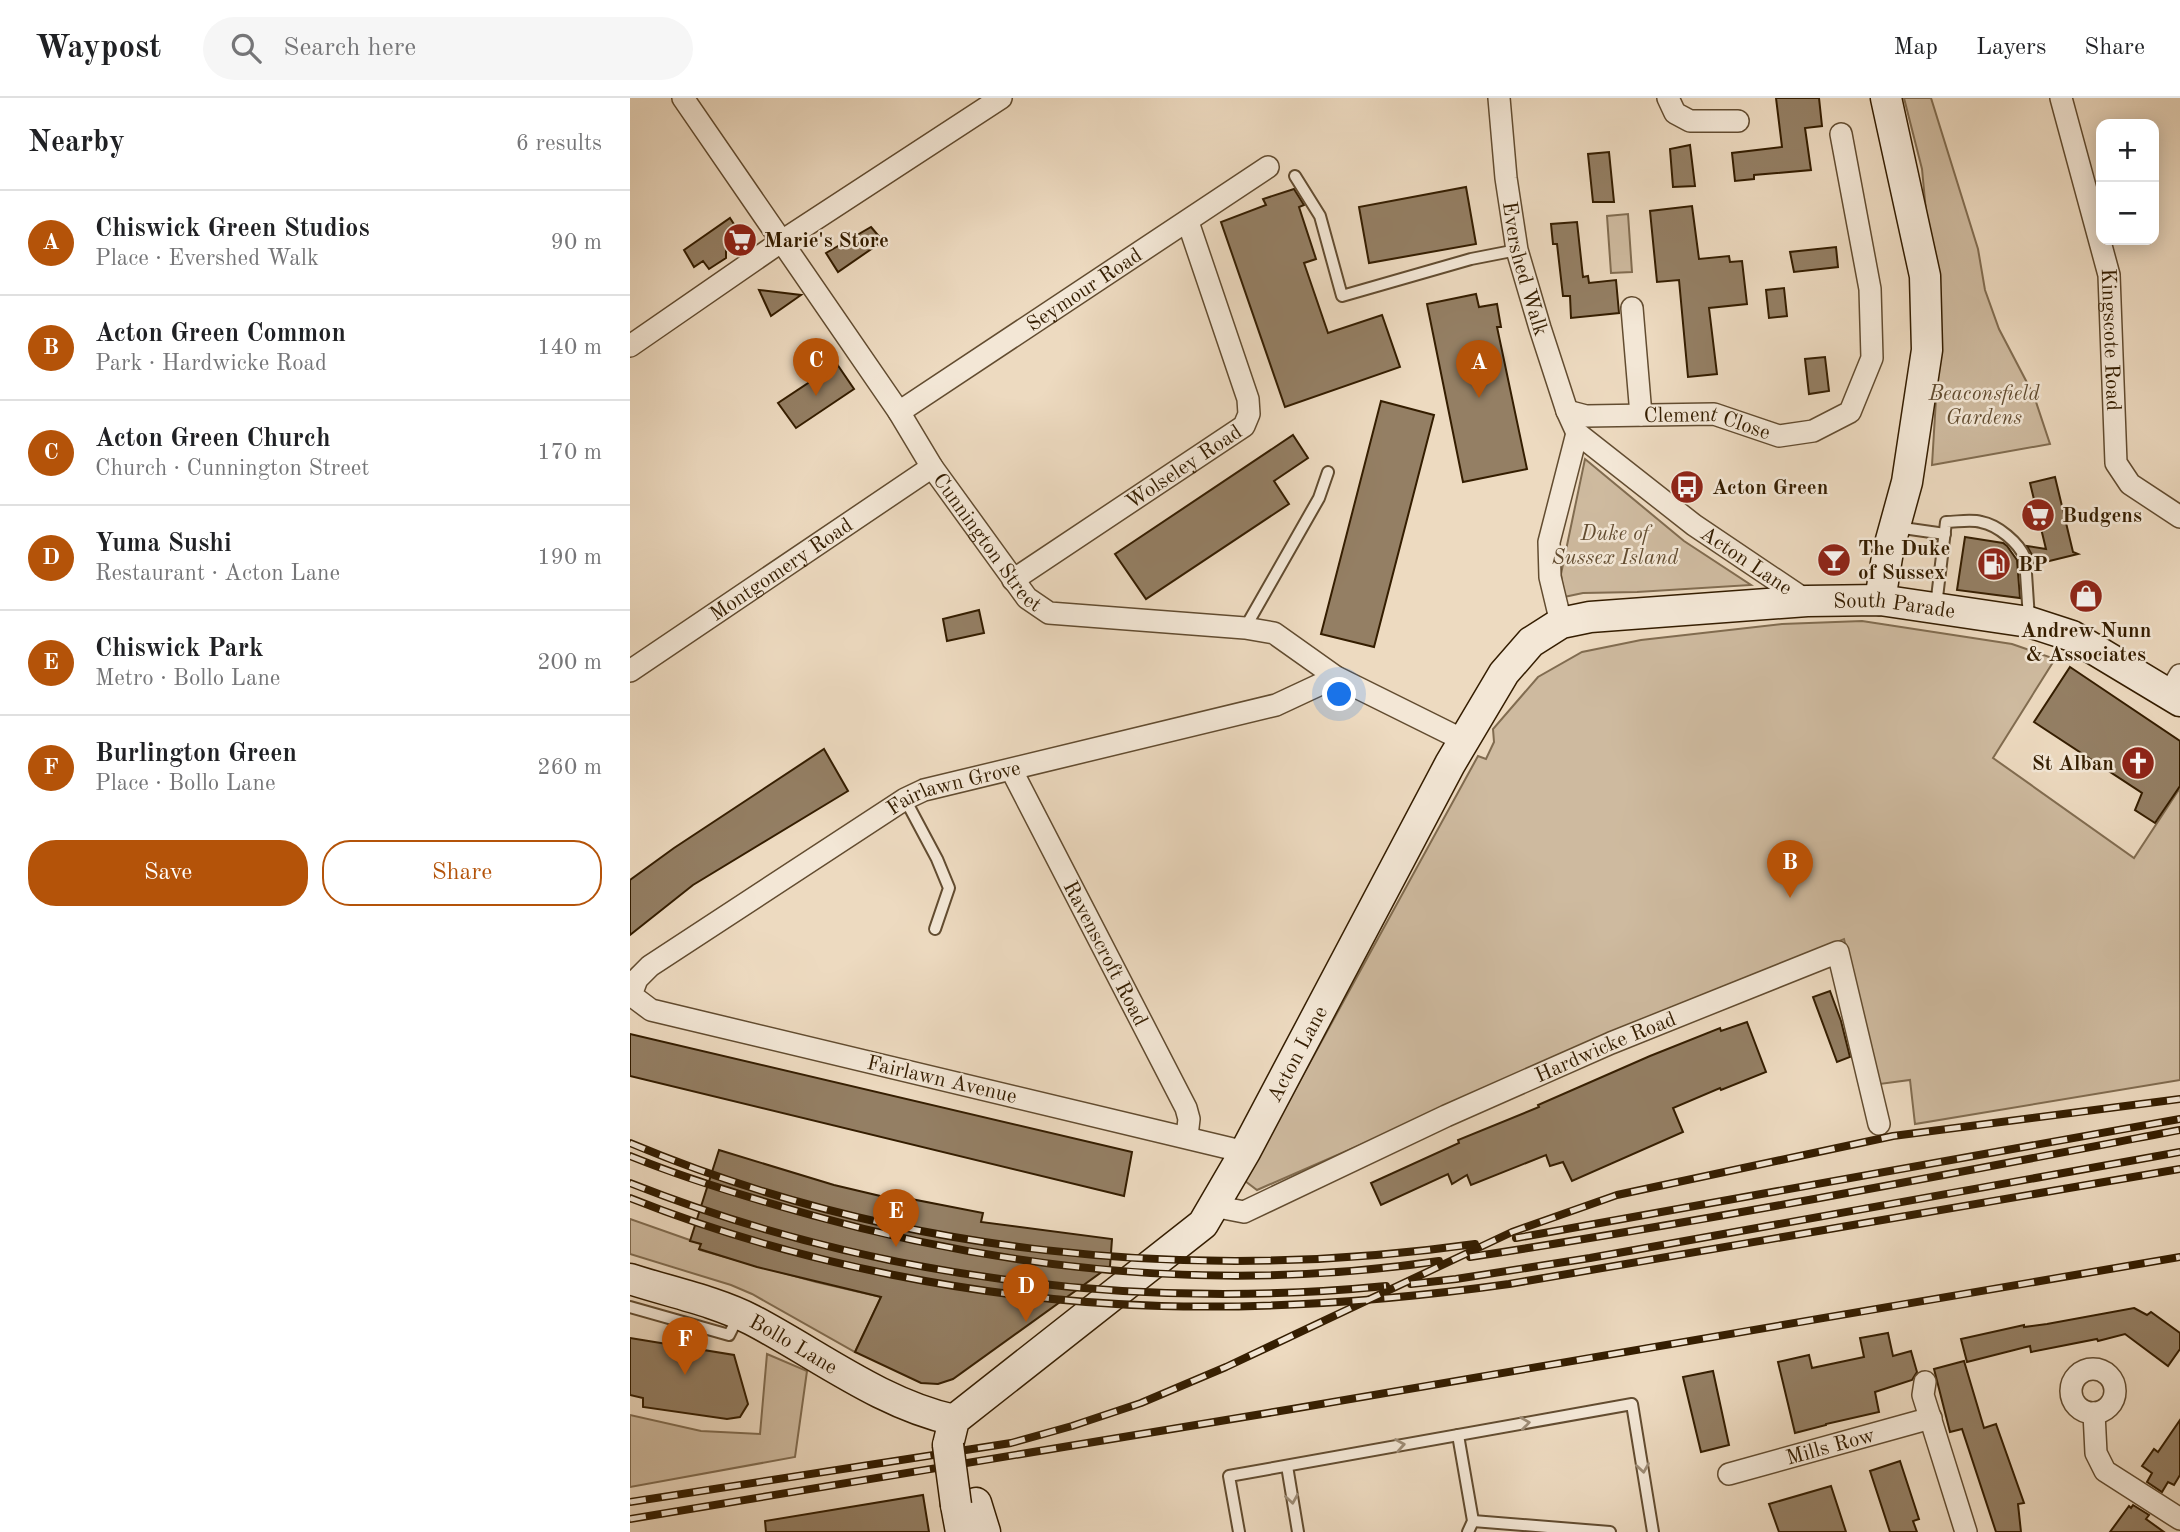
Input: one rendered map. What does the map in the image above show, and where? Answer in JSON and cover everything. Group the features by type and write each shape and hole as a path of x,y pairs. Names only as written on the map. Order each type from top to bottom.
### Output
{"main road":[{"path":"1880,600 1888,551 1907,482 1927,350 1925,276 1886,98"},
{"name":"South Parade","path":"1590,617 1807,601 1880,600 2029,622 2071,636 2176,690"},
{"name":"Acton Lane","path":"956,1436 1203,1224 1245,1152 1463,740 1504,673 1531,642 1561,623 1590,617"},
{"name":"Bollo Lane","path":"630,1279 739,1315 874,1389 930,1413 956,1436"},
{"path":"956,1436 964,1513 985,1532"}],"street":[{"name":"Cunnington Street","path":"683,98 900,412 932,467 1027,598 1049,613 1245,628 1275,633 1336,677 1463,740"},
{"path":"630,346 782,241 1001,98"},
{"name":"Evershed Walk","path":"1499,98 1506,178 1517,250 1567,411 1577,433"},
{"path":"1668,98 1675,113 1690,121 1738,121"},
{"name":"Kingscote Road","path":"2061,98 2109,275 2116,463 2130,484 2180,517"},
{"name":"Clement Close","path":"1567,411 1586,416 1714,414 1779,436 1813,431 1850,412 1872,358 1870,289 1841,134"},
{"name":"Seymour Road","path":"900,412 1268,167"},
{"name":"Wolseley Road","path":"1013,580 1244,426 1249,414 1248,399 1188,222"},
{"path":"1632,308 1641,415"},
{"path":"1561,623 1550,577 1549,542 1577,433"},
{"name":"Acton Lane","path":"1577,433 1694,525 1807,601"},
{"name":"Montgomery Road","path":"630,671 932,467"},
{"name":"Fairlawn Grove","path":"640,1003 631,995 637,979 650,966 905,799 924,790 1013,771 1276,705 1336,677"},
{"name":"Ravenscroft Road","path":"1013,771 1186,1108 1189,1119 1186,1136"},
{"name":"Hardwicke Road","path":"1213,1206 1244,1212 1446,1116 1611,1043 1838,952 1879,1124"},
{"name":"Fairlawn Avenue","path":"640,1003 652,1010 1245,1152"},
{"path":"1925,1382 1923,1395 1966,1532"},
{"path":"2094,1413 2096,1453 2105,1471 2180,1519 2171,1532"},
{"name":"Mills Row","path":"1729,1474 1931,1418"}],"lane":[{"path":"1295,177 1320,216 1342,296 1471,259 1517,250"},
{"path":"1245,628 1319,498 1328,472"},
{"path":"1935,609 1946,522 1981,521 1998,530 2021,549 2025,558 2029,622"},
{"path":"1896,527 1945,534"},
{"path":"905,799 949,888 935,929"},
{"path":"630,1307 729,1335 739,1315"},
{"path":"1240,1532 1229,1476 1632,1404 1653,1532"},
{"path":"1458,1434 1470,1527 1610,1532"},
{"path":"1287,1466 1298,1532"}],"green space":[{"name":"Beaconsfield Gardens","path":"1904,98 1931,98 1978,249 1985,290 1999,329 2034,396 2050,444 1932,465 1939,349 1922,169"},
{"path":"1628,214 1632,272 1611,273 1607,216"},
{"name":"Duke of Sussex Island","path":"1585,459 1684,541 1751,585 1583,593 1564,597 1561,574"},
{"path":"1862,621 2012,644 2055,659 1993,758 2134,858 2180,788 2180,1080 1915,1124 1910,1080 1880,1084 1844,939 1571,1053 1257,1190 1245,1181 1478,756 1486,759 1494,742 1493,729 1538,677 1582,652 1641,640 1782,624"},
{"path":"630,1219 701,1244 700,1250 881,1297 855,1352 752,1294 630,1254"},
{"path":"767,1354 807,1371 795,1457 630,1487 630,1415 701,1431 760,1434"}],"building":[{"path":"1776,98 1819,98 1822,126 1805,128 1811,170 1754,175 1754,179 1735,181 1732,153 1782,147"},
{"path":"1690,145 1695,186 1673,187 1670,149"},
{"path":"1609,152 1614,202 1593,202 1588,154"},
{"path":"1466,187 1476,244 1369,263 1359,207"},
{"path":"1294,189 1304,205 1299,207 1316,259 1304,263 1328,333 1382,315 1400,367 1285,407 1221,222 1266,205 1263,199"},
{"path":"1692,206 1699,259 1729,256 1730,262 1742,261 1747,304 1709,308 1717,374 1688,377 1679,280 1657,282 1650,211"},
{"path":"730,218 739,232 738,241 726,249 726,258 709,269 703,261 694,267 684,250"},
{"path":"1577,222 1583,277 1588,276 1589,283 1616,280 1619,313 1571,318 1570,296 1563,296 1557,244 1553,244 1551,224"},
{"path":"871,227 883,241 838,272 826,253"},
{"path":"1836,247 1838,267 1794,272 1790,252"},
{"path":"1784,288 1787,316 1769,318 1766,290"},
{"path":"759,290 801,295 771,316"},
{"path":"1476,294 1479,307 1497,304 1501,327 1497,327 1527,469 1463,482 1427,304"},
{"path":"1825,357 1829,391 1809,394 1805,359"},
{"path":"837,364 854,389 796,428 778,403"},
{"path":"1381,401 1434,415 1374,647 1321,634"},
{"path":"1293,435 1308,458 1274,481 1289,504 1146,599 1115,554"},
{"path":"2055,477 2073,552 2078,554 2033,565 2027,546 2046,549 2030,483"},
{"path":"1965,537 2007,546 2017,560 2020,598 1957,590"},
{"path":"979,610 984,633 947,641 943,619"},
{"name":"St Alban","path":"2070,667 2180,741 2180,786 2155,823 2135,810 2142,793 2034,722"},
{"path":"824,749 848,791 693,885 630,935 630,880"},
{"path":"1830,991 1850,1057 1837,1062 1813,997"},
{"path":"1747,1022 1766,1072 1673,1108 1683,1132 1572,1181 1563,1162 1550,1166 1546,1155 1471,1185 1467,1175 1452,1184 1448,1174 1381,1205 1371,1183 1459,1143 1458,1140 1539,1107 1538,1105 1650,1056 1720,1028 1721,1031"},
{"path":"630,1034 1132,1152 1124,1196 630,1076"},
{"path":"719,1150 834,1185 910,1203 911,1199 983,1213 981,1222 1112,1239 1110,1266 953,1379 938,1384 921,1383 855,1352 881,1297 757,1267 699,1249 701,1244 690,1241"},
{"path":"2134,1308 2147,1315 2151,1312 2180,1333 2180,1349 2168,1366 2125,1334 2031,1352 2030,1346 1967,1362 1961,1339 2024,1325 2047,1324"},
{"path":"1888,1333 1893,1356 1911,1351 1917,1372 1912,1380 1875,1392 1879,1412 1795,1433 1778,1362 1809,1355 1812,1368 1864,1357 1860,1338"},
{"path":"630,1338 734,1355 748,1404 740,1417 727,1419 643,1407 643,1398 630,1395"},
{"path":"1964,1361 1984,1428 1996,1424 2024,1503 2018,1504 2021,1532 1996,1532 1962,1429 1950,1432 1934,1369"},
{"path":"1713,1371 1729,1445 1701,1452 1683,1377"},
{"path":"2180,1420 2180,1475 2174,1485 2168,1482 2162,1492 2147,1482 2152,1473 2142,1466 2154,1449 2158,1452"},
{"path":"1900,1461 1919,1519 1913,1521 1917,1532 1890,1532 1870,1471"},
{"path":"1831,1486 1846,1532 1779,1532 1769,1504"},
{"path":"923,1495 929,1532 766,1532 765,1521"},
{"path":"2133,1505 2149,1515 2146,1519 2164,1532 2110,1532 2129,1506 2131,1508"}],"railway":[{"path":"630,1502 1011,1443 1072,1426 1141,1403 1226,1367 1512,1232 1617,1195 1893,1136 2180,1099"},
{"path":"1516,1238 2180,1119"},
{"path":"1470,1257 1737,1213 2180,1130"},
{"path":"630,1143 731,1181 834,1211 939,1234 1045,1250 1153,1259 1260,1261 1368,1256 1475,1244"},
{"path":"1411,1284 1590,1258 2180,1152"},
{"path":"630,1156 720,1188 888,1235 1044,1263 1123,1271 1281,1275 1439,1261"},
{"path":"630,1198 757,1242 959,1287 1095,1303 1205,1307 1379,1299 1509,1284 2180,1169"},
{"path":"630,1183 720,1215 813,1242 907,1263 1002,1279 1098,1289 1194,1294 1290,1293 1386,1286"},
{"path":"630,1519 2180,1257"}],"place":[{"name":"Marie's Store","path":"740,240"},
{"name":"Acton Green Church","path":"816,396"},
{"name":"Chiswick Green Studios","path":"1479,398"},
{"name":"Acton Green","path":"1687,487"},
{"name":"Budgens","path":"2038,515"},
{"name":"The Duke of Sussex","path":"1834,560"},
{"name":"BP","path":"1994,564"},
{"name":"Andrew Nunn & Associates","path":"2086,596"},
{"name":"St Alban","path":"2138,763"},
{"name":"Acton Green Common","path":"1790,898"},
{"name":"Chiswick Park","path":"896,1247"},
{"name":"Yuma Sushi","path":"1026,1322"},
{"name":"Burlington Green","path":"685,1375"}]}
